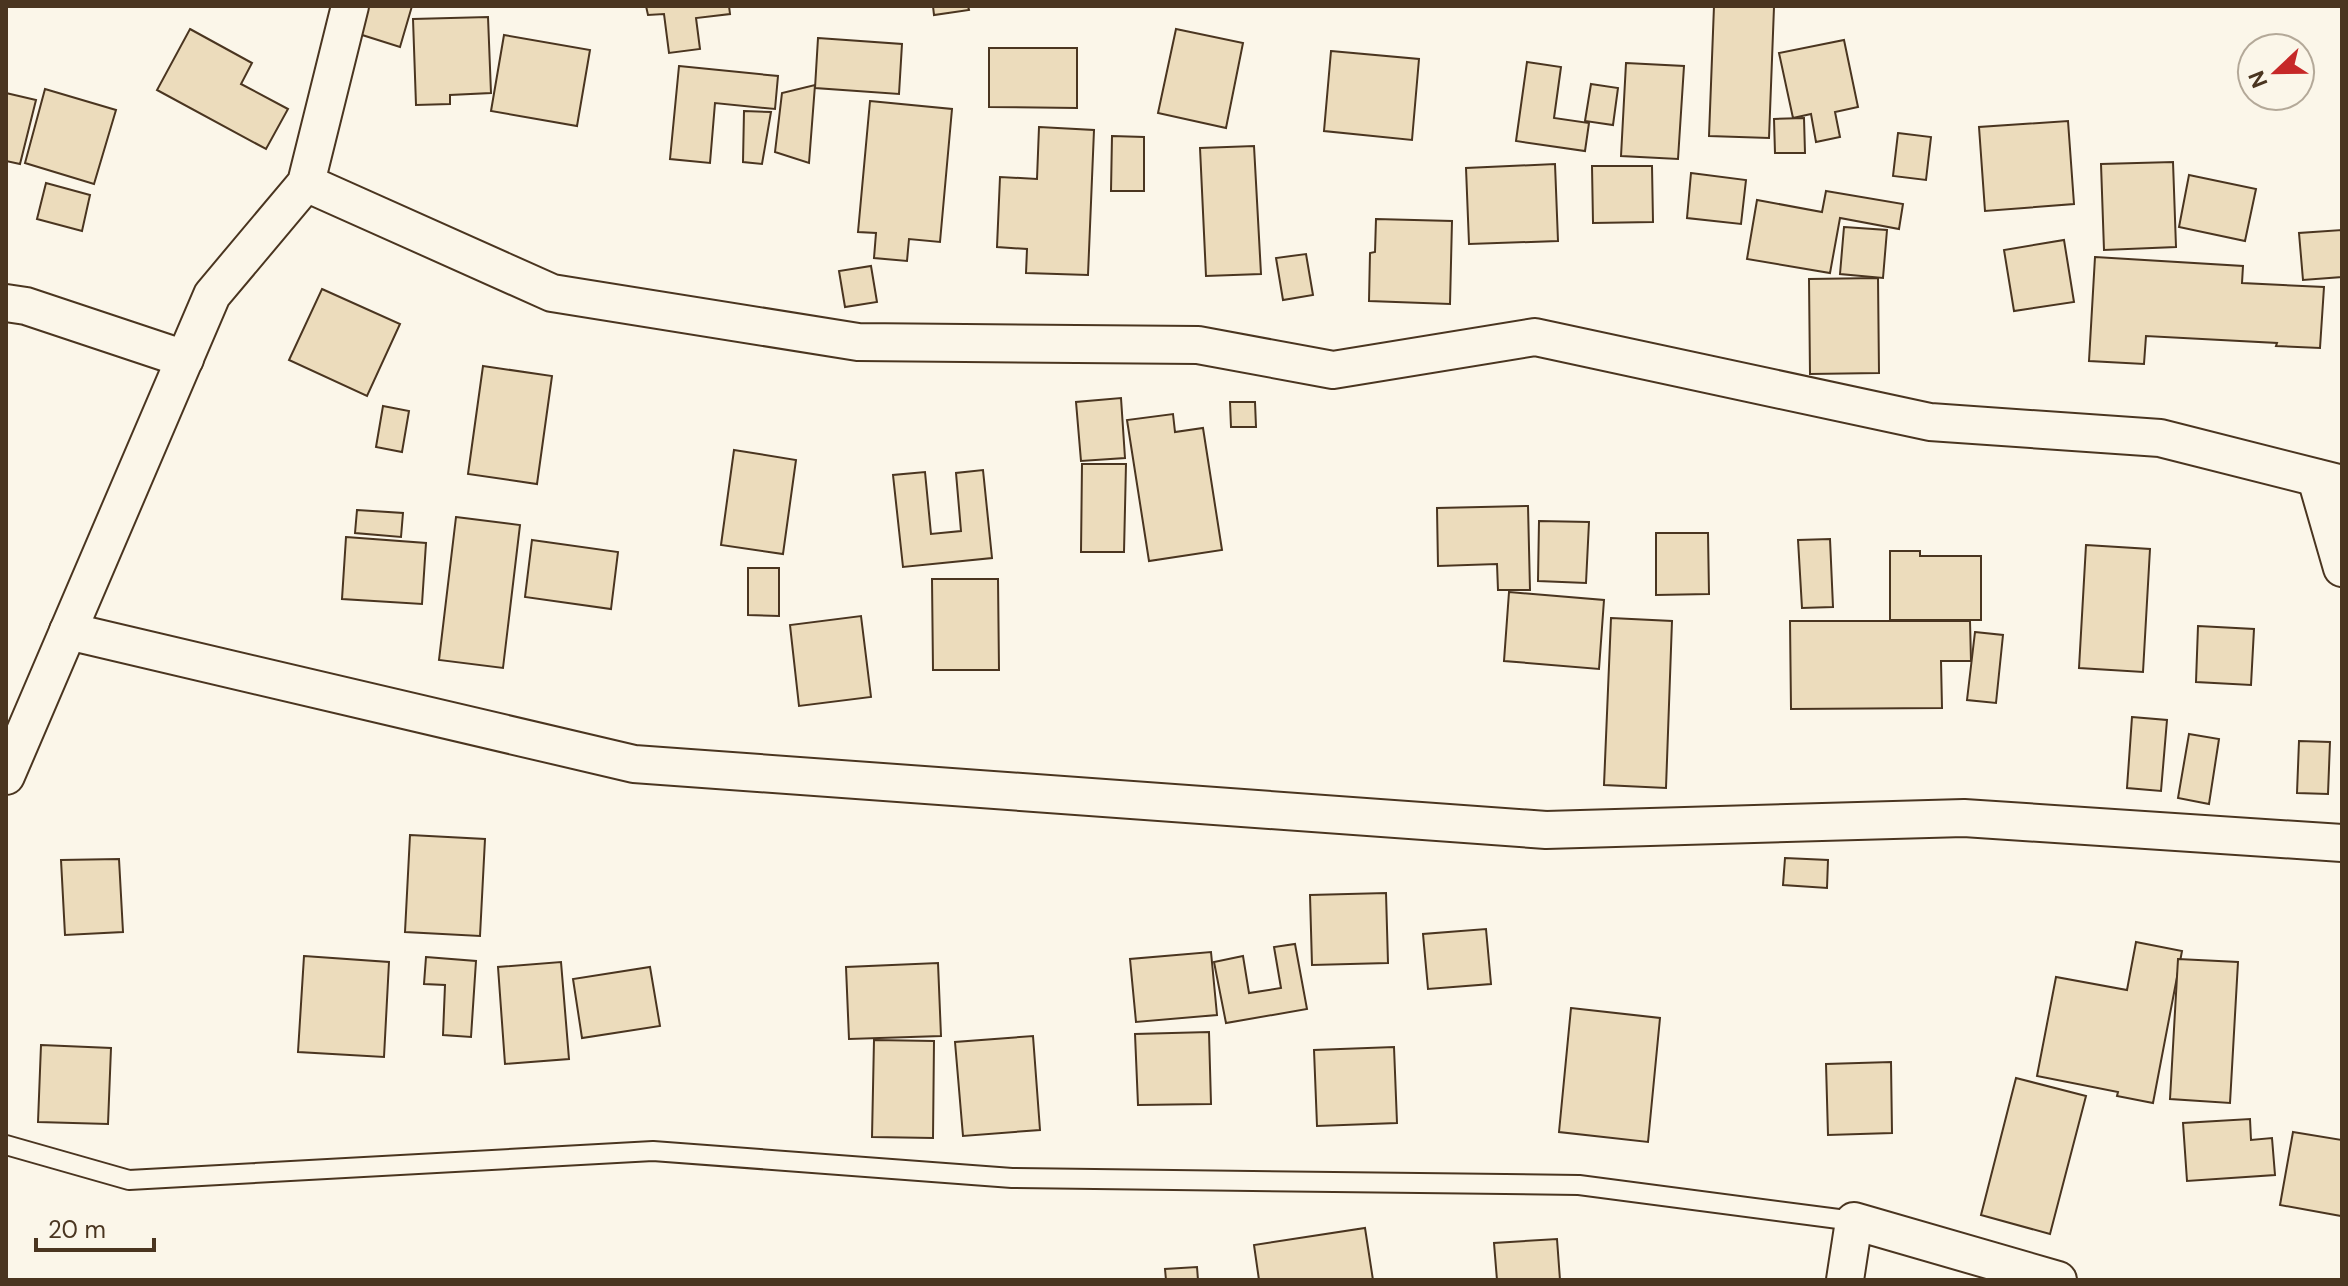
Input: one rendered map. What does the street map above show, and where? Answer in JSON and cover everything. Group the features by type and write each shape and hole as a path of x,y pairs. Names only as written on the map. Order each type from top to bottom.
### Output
{"street":[{"path":"6,774 212,295 306,183 350,6"},
{"path":"306,183 552,293 858,342 1198,345 1333,370 1535,337 1930,422 2160,438 2329,481 2342,568"},
{"path":"6,303 26,306 185,359"},
{"path":"68,631 634,764 1546,830 1964,818 2342,843"},
{"path":"1845,1280 1854,1221 2058,1280"}],"lane":[{"path":"6,1145 129,1180 653,1151 1012,1178 1579,1185 1854,1221"}],"building":[{"path":"367,6 412,6 400,47 359,34"},
{"path":"646,6 729,6 730,14 696,18 700,49 669,53 664,14 648,15"},
{"path":"933,6 968,6 969,10 934,15"},
{"path":"1714,6 1774,7 1769,138 1709,136"},
{"path":"488,17 491,93 450,95 450,104 416,105 413,19"},
{"path":"190,29 252,63 241,84 288,109 266,149 157,90"},
{"path":"1176,29 1243,43 1226,128 1158,113"},
{"path":"504,35 590,50 577,126 491,111"},
{"path":"818,38 902,44 899,94 815,88"},
{"path":"1844,40 1858,107 1835,112 1840,137 1816,142 1811,114 1793,118 1779,53"},
{"path":"989,48 1077,48 1077,108 989,107"},
{"path":"1331,51 1419,59 1412,140 1324,131"},
{"path":"1527,62 1561,67 1554,118 1589,123 1585,151 1516,141"},
{"path":"1626,63 1684,66 1678,159 1621,156"},
{"path":"679,66 778,76 775,109 715,103 710,163 670,159"},
{"path":"1591,84 1618,88 1613,125 1585,121"},
{"path":"815,85 809,163 775,152 782,93"},
{"path":"45,89 116,110 94,184 25,163"},
{"path":"6,93 36,100 20,164 6,161"},
{"path":"870,101 952,109 940,242 909,239 907,261 874,258 876,233 858,232"},
{"path":"744,111 771,112 762,164 743,162"},
{"path":"1804,118 1805,153 1775,153 1774,119"},
{"path":"2068,121 2074,204 1985,211 1979,127"},
{"path":"1039,127 1094,130 1088,275 1026,273 1027,249 997,247 1000,177 1037,179"},
{"path":"1898,133 1931,137 1926,180 1893,176"},
{"path":"1112,136 1144,137 1144,191 1111,191"},
{"path":"1254,146 1261,274 1206,276 1200,148"},
{"path":"2173,162 2176,247 2104,250 2101,164"},
{"path":"1555,164 1558,241 1469,244 1466,168"},
{"path":"1592,166 1652,166 1653,222 1593,223"},
{"path":"1691,173 1746,180 1741,224 1687,218"},
{"path":"2189,175 2256,189 2245,241 2179,227"},
{"path":"46,183 90,195 82,231 37,219"},
{"path":"1826,191 1903,204 1899,229 1840,218 1830,273 1747,259 1757,200 1822,212"},
{"path":"1376,219 1452,221 1450,304 1369,301 1370,253 1375,252"},
{"path":"1844,227 1887,230 1883,278 1840,274"},
{"path":"2342,230 2342,277 2303,280 2299,233"},
{"path":"2064,240 2074,302 2014,311 2004,250"},
{"path":"1306,254 1313,295 1283,300 1276,258"},
{"path":"2095,257 2243,266 2242,283 2324,287 2320,348 2146,336 2144,364 2089,361"},
{"path":"871,266 877,302 845,307 839,271"},
{"path":"1878,278 1879,373 1810,374 1809,279"},
{"path":"322,289 400,324 367,396 289,360"},
{"path":"483,366 552,376 537,484 468,474"},
{"path":"1121,398 1125,458 1081,461 1076,402"},
{"path":"1230,402 1255,402 1256,427 1231,427"},
{"path":"383,406 409,411 402,452 376,447"},
{"path":"1173,414 1175,432 1203,428 1222,550 1149,561 1127,420"},
{"path":"734,450 796,460 783,554 721,545"},
{"path":"1082,464 1126,464 1124,552 1081,552"},
{"path":"983,470 992,558 903,567 893,475 925,472 931,534 961,531 956,473"},
{"path":"1528,506 1530,590 1498,590 1497,564 1438,566 1437,508"},
{"path":"357,510 403,513 401,537 355,533"},
{"path":"456,517 520,525 503,668 439,660"},
{"path":"1539,521 1589,522 1586,583 1538,581"},
{"path":"1656,533 1708,533 1709,594 1656,595"},
{"path":"346,537 426,543 422,604 342,599"},
{"path":"1830,539 1833,607 1802,608 1798,540"},
{"path":"532,540 618,552 611,609 525,597"},
{"path":"2086,545 2150,549 2143,672 2079,668"},
{"path":"1890,551 1920,551 1920,556 1981,556 1981,620 1890,620"},
{"path":"748,568 779,568 779,616 748,615"},
{"path":"932,579 998,579 999,670 933,670"},
{"path":"1509,592 1604,600 1599,669 1504,661"},
{"path":"861,616 871,697 799,706 790,625"},
{"path":"1611,618 1672,621 1666,788 1604,785"},
{"path":"1790,621 1970,621 1971,661 1941,661 1942,708 1791,709"},
{"path":"2198,626 2254,629 2251,685 2196,682"},
{"path":"1975,632 2003,635 1996,703 1967,700"},
{"path":"2132,717 2167,720 2161,791 2127,788"},
{"path":"2189,734 2219,739 2209,804 2178,798"},
{"path":"2299,741 2330,742 2328,794 2297,793"},
{"path":"410,835 485,839 480,936 405,932"},
{"path":"1785,858 1828,860 1827,888 1783,885"},
{"path":"119,859 123,932 65,935 61,860"},
{"path":"1386,893 1388,963 1312,965 1310,895"},
{"path":"1486,929 1491,984 1428,989 1423,934"},
{"path":"2136,942 2182,951 2153,1103 2117,1096 2118,1092 2037,1076 2056,977 2127,990"},
{"path":"1295,944 1307,1009 1226,1023 1214,962 1243,956 1249,993 1281,988 1274,947"},
{"path":"1211,952 1217,1015 1136,1022 1130,959"},
{"path":"304,956 389,962 384,1057 298,1052"},
{"path":"426,957 476,961 471,1037 443,1035 445,985 424,984"},
{"path":"2178,959 2238,962 2230,1103 2170,1099"},
{"path":"561,962 569,1059 505,1064 498,967"},
{"path":"938,963 941,1036 849,1039 846,967"},
{"path":"650,967 660,1026 582,1038 573,979"},
{"path":"1571,1008 1660,1018 1648,1142 1559,1132"},
{"path":"1209,1032 1211,1104 1138,1105 1135,1034"},
{"path":"1033,1036 1040,1130 963,1136 955,1042"},
{"path":"874,1040 934,1041 933,1138 872,1137"},
{"path":"41,1045 111,1048 108,1124 38,1122"},
{"path":"1394,1047 1397,1123 1317,1126 1314,1050"},
{"path":"1891,1062 1892,1133 1828,1135 1826,1064"},
{"path":"2016,1078 2086,1096 2050,1234 1981,1215"},
{"path":"2250,1119 2251,1140 2272,1138 2275,1175 2187,1181 2183,1123"},
{"path":"2293,1132 2342,1140 2341,1216 2280,1205"},
{"path":"1365,1228 1373,1280 1259,1280 1254,1245"},
{"path":"1557,1239 1560,1280 1497,1280 1494,1243"},
{"path":"1197,1267 1198,1280 1166,1280 1165,1269"}]}
